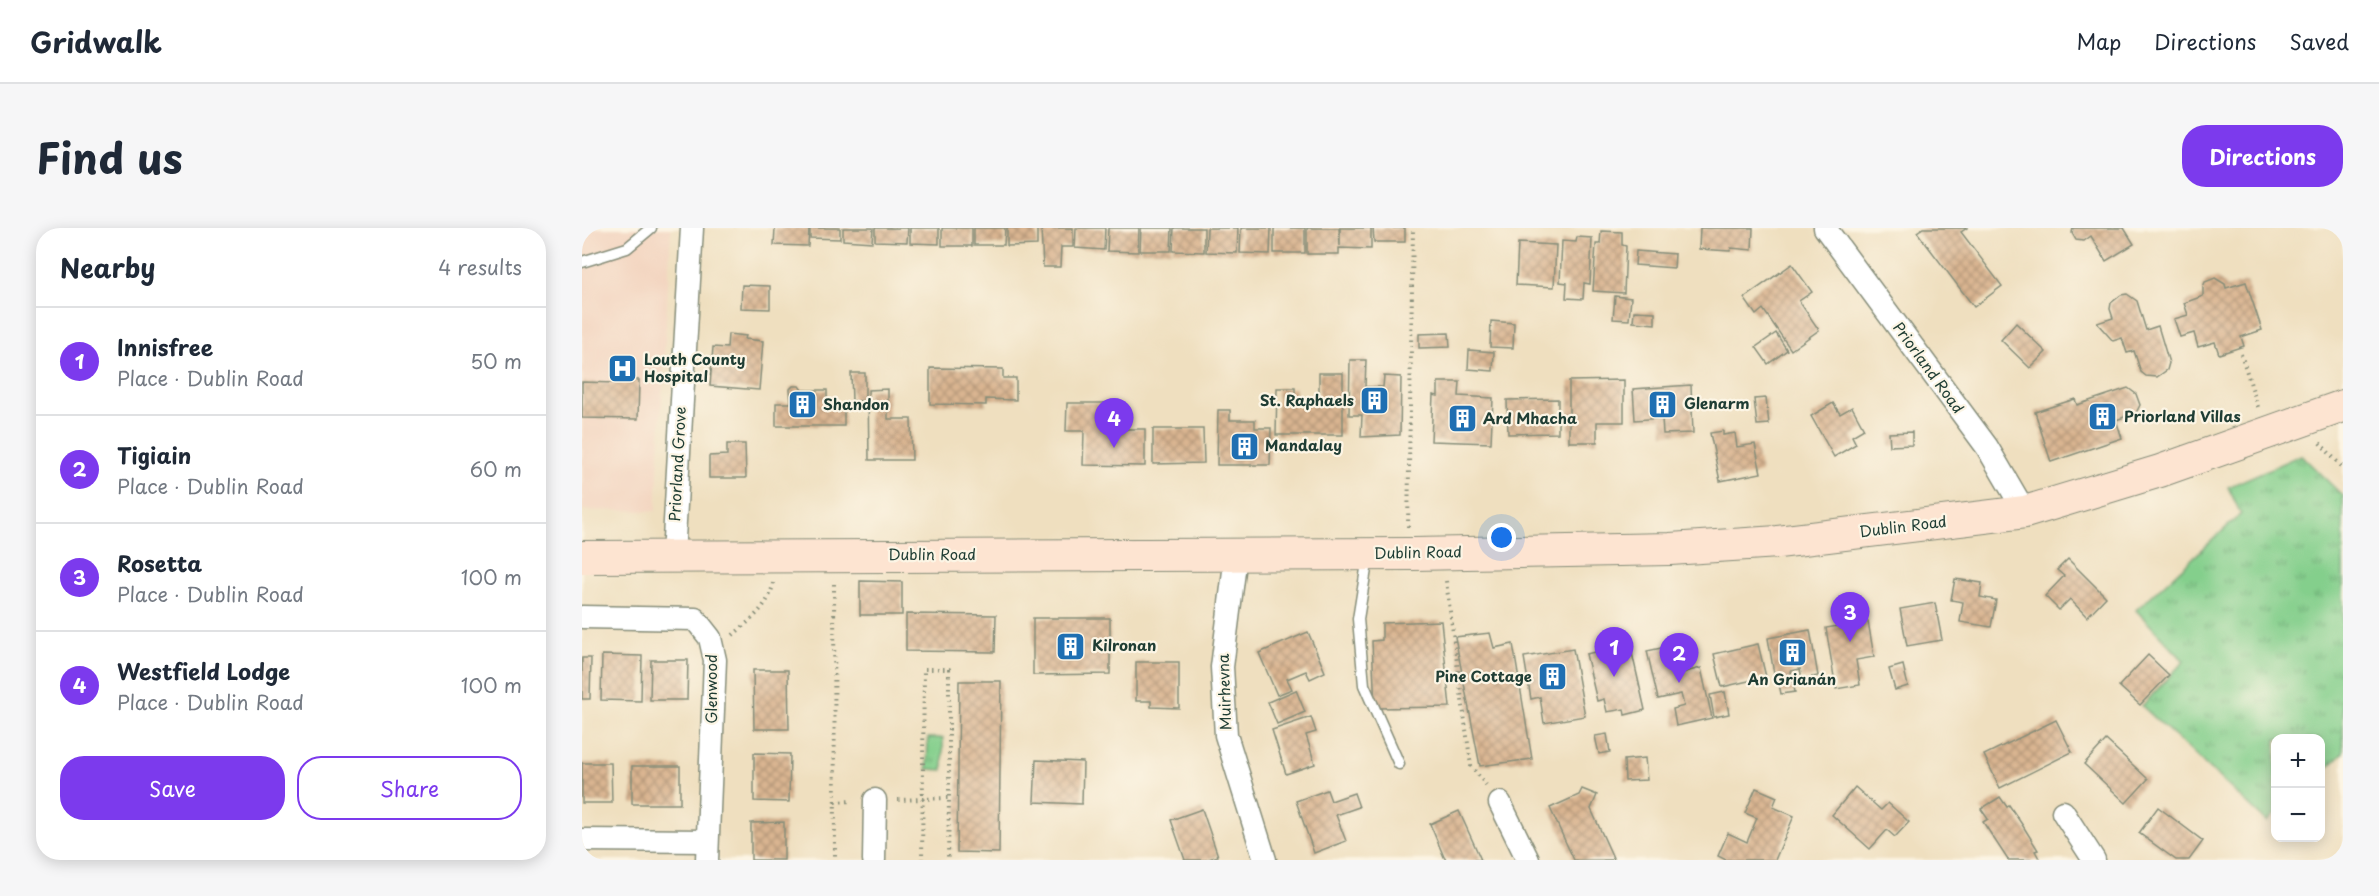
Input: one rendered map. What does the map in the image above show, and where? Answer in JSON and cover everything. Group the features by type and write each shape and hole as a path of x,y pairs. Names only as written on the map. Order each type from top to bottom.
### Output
{"main road":[{"name":"Dublin Road","path":"582,557 1368,554 1670,549 1778,542 2025,512 2087,495 2343,406"}],"street":[{"name":"Priorland Grove","path":"673,556 692,228"},
{"name":"Priorland Road","path":"1825,228 1987,447 2025,512"},
{"name":"Muirhevna","path":"1236,555 1222,667 1226,735 1265,860"},
{"name":"Glenwood","path":"582,617 695,619 710,638 715,660 706,851 582,840"},
{"path":"874,860 875,800"},
{"path":"1500,803 1528,860"},
{"path":"2063,812 2094,860"}],"lane":[{"path":"582,262 627,248 651,228"},
{"path":"1368,554 1358,619 1364,685 1399,764"}],"path":[{"path":"1406,553 1413,228"},
{"path":"2241,354 2267,434"},
{"path":"1442,553 1471,766 1500,803"},
{"path":"715,660 729,639 764,606 771,594 775,557"},
{"path":"834,575 835,860"},
{"path":"922,860 924,669 950,669 948,860"},
{"path":"835,801 949,798"}],"shaded area":[{"name":"Louth County Hospital","path":"582,228 671,228 656,511 582,510"}],"green space":[{"path":"2301,455 2343,496 2343,753 2325,770 2325,734 2271,734 2271,818 2267,822 2142,706 2184,661 2136,610 2241,514 2228,487"},
{"path":"928,738 943,738 943,770 927,769"}],"building":[{"path":"775,228 809,228 808,246 774,245"},
{"path":"810,228 840,228 840,239 810,238"},
{"path":"843,228 873,228 872,242 843,240"},
{"path":"875,228 908,228 907,242 875,241"},
{"path":"910,228 939,228 939,244 910,243"},
{"path":"942,228 972,228 972,246 942,246"},
{"path":"974,228 1005,228 1004,245 974,245"},
{"path":"1007,228 1037,228 1037,245 1007,246"},
{"path":"1041,228 1073,228 1073,247 1061,247 1060,267 1043,267"},
{"path":"1076,228 1105,228 1104,250 1075,248"},
{"path":"1108,228 1139,228 1138,252 1107,251"},
{"path":"1141,228 1172,228 1171,251 1140,251"},
{"path":"1174,228 1204,228 1204,252 1173,251"},
{"path":"1207,228 1238,228 1237,253 1206,252"},
{"path":"1241,228 1271,228 1270,254 1240,253"},
{"path":"1274,228 1305,228 1305,253 1274,253"},
{"path":"1307,228 1339,228 1340,246 1340,228 1371,228 1371,249 1339,248 1339,254 1307,254"},
{"path":"1373,228 1405,228 1405,242 1374,242"},
{"path":"1700,228 1753,228 1752,250 1699,249"},
{"path":"1923,228 1967,228 1961,232 2002,286 1974,307 1917,232"},
{"path":"2073,228 2124,228 2134,244 2106,261 2091,236 2084,241 2076,240 2072,233"},
{"path":"1601,231 1622,232 1622,245 1626,246 1624,293 1593,291 1596,244 1600,244"},
{"path":"1577,237 1592,238 1590,284 1584,283 1583,299 1566,298 1567,283 1560,282 1562,241 1576,242"},
{"path":"1518,243 1556,245 1554,287 1516,285"},
{"path":"1636,251 1675,254 1674,268 1635,265"},
{"path":"1792,264 1812,292 1799,301 1819,330 1791,350 1763,309 1756,315 1744,298"},
{"path":"2215,278 2225,284 2226,288 2246,282 2262,330 2241,337 2244,346 2219,354 2215,342 2198,347 2194,333 2180,337 2174,319 2188,315 2184,303 2203,296 2205,282"},
{"path":"742,285 770,286 770,309 741,308"},
{"path":"2127,294 2137,301 2146,330 2158,326 2169,363 2167,370 2157,377 2146,376 2141,372 2134,351 2127,353 2122,338 2113,341 2097,323 2113,318 2111,303 2121,295"},
{"path":"1615,296 1631,298 1629,320 1613,319"},
{"path":"1634,311 1655,312 1655,324 1633,322"},
{"path":"1491,321 1514,323 1513,348 1490,347"},
{"path":"2016,323 2046,352 2030,368 2001,340"},
{"path":"1449,333 1450,347 1419,348 1419,334"},
{"path":"1776,333 1787,350 1768,364 1756,347"},
{"path":"728,334 763,341 759,390 710,386 713,347 727,348"},
{"path":"1469,350 1494,352 1493,371 1468,369"},
{"name":"St. Raphaels","path":"1350,360 1366,360 1365,387 1383,387 1384,376 1401,377 1400,435 1361,437 1362,415 1349,415"},
{"path":"930,368 1003,369 1003,378 1016,378 1016,400 986,399 986,405 930,404"},
{"path":"851,373 865,373 865,401 852,401"},
{"path":"1319,373 1343,373 1343,435 1276,435 1277,388 1295,388 1295,401 1319,401"},
{"path":"616,380 639,380 638,419 582,418 582,382 616,383"},
{"path":"1624,380 1624,422 1597,422 1597,442 1569,442 1569,381"},
{"name":"Ard Mhacha","path":"1438,382 1460,382 1459,396 1493,398 1491,443 1431,441 1433,395 1438,396"},
{"name":"Glenarm","path":"1691,385 1693,433 1663,434 1662,418 1635,420 1633,389"},
{"name":"Shandon","path":"793,386 799,386 802,390 827,390 827,406 844,406 844,426 776,426 776,403 791,403 790,389"},
{"path":"2128,388 2136,394 2140,405 2136,413 2116,420 2122,438 2051,462 2035,412 2075,399 2077,405"},
{"path":"888,389 888,419 911,419 912,460 869,460 868,390"},
{"path":"1766,398 1769,424 1757,425 1754,399"},
{"path":"1558,399 1558,433 1508,434 1507,400"},
{"path":"1067,403 1106,403 1106,414 1115,414 1115,429 1145,429 1145,466 1083,465 1084,431 1066,431"},
{"path":"1833,403 1840,414 1852,407 1864,429 1852,436 1856,444 1834,457 1811,416"},
{"name":"Mandalay","path":"1218,410 1230,410 1230,420 1255,420 1255,428 1271,428 1270,465 1217,465"},
{"path":"1153,429 1203,429 1204,463 1153,464"},
{"path":"1723,431 1723,435 1735,433 1737,447 1755,444 1761,473 1720,481 1710,433"},
{"path":"1912,432 1912,445 1890,446 1889,433"},
{"path":"727,444 745,444 746,478 709,478 709,456 727,455"},
{"path":"2068,559 2106,597 2087,617 2070,599 2059,610 2045,596 2064,576 2057,570"},
{"path":"1955,579 1982,583 1980,597 1996,600 1991,627 1960,622 1963,602 1951,600"},
{"path":"860,581 902,582 902,615 860,615"},
{"path":"1935,603 1942,640 1907,646 1900,609"},
{"path":"906,614 996,615 995,652 906,651"},
{"name":"Kilronan","path":"1033,618 1110,618 1110,674 1033,675"},
{"path":"1441,621 1450,707 1375,708 1372,641 1382,640 1382,623"},
{"path":"1868,621 1874,657 1856,660 1860,685 1836,689 1826,628"},
{"name":"An Grianán","path":"1810,630 1818,676 1802,679 1800,669 1791,671 1795,692 1781,694 1777,673 1774,674 1768,638"},
{"path":"1308,632 1325,672 1310,679 1306,671 1287,679 1292,689 1277,695 1259,653"},
{"path":"1490,633 1494,648 1513,644 1532,759 1480,766 1455,637"},
{"path":"1630,644 1645,710 1625,715 1624,709 1607,712 1604,699 1597,701 1586,654"},
{"path":"1680,644 1685,672 1701,668 1712,718 1676,726 1673,709 1684,706 1681,694 1658,699 1647,651"},
{"path":"1758,644 1766,677 1722,687 1714,654"},
{"name":"Pine Cottage","path":"1573,649 1585,716 1544,723 1540,697 1531,699 1524,657"},
{"path":"602,655 642,656 641,701 601,700"},
{"path":"2148,655 2169,675 2140,705 2119,686"},
{"path":"582,658 591,658 590,699 582,699"},
{"path":"651,660 688,660 687,700 650,700"},
{"path":"1136,662 1179,662 1179,708 1151,707 1151,701 1136,701"},
{"path":"1903,665 1908,686 1895,690 1889,669"},
{"path":"753,670 788,670 789,729 754,729"},
{"path":"959,681 1001,681 999,853 957,852"},
{"path":"1296,690 1305,712 1277,724 1268,702"},
{"path":"1725,692 1729,714 1714,717 1710,695"},
{"path":"1311,717 1316,732 1306,735 1315,764 1286,774 1272,730"},
{"path":"2056,720 2072,752 2000,788 1984,755"},
{"path":"1607,734 1610,752 1599,754 1595,736"},
{"path":"2106,740 2148,779 2126,803 2084,764"},
{"path":"754,753 790,754 789,802 754,801"},
{"path":"1645,758 1647,780 1625,781 1624,760"},
{"path":"1036,760 1083,762 1082,804 1034,802"},
{"path":"582,763 611,763 612,803 582,803"},
{"path":"632,766 680,766 680,804 632,804"},
{"path":"1855,787 1881,810 1888,803 1909,822 1895,837 1887,830 1870,849 1832,815"},
{"path":"1756,788 1777,797 1773,807 1794,816 1775,860 1726,860 1718,856 1728,833 1747,842 1757,818 1745,813"},
{"path":"1582,789 1597,795 1591,809 1614,860 1574,860 1550,808 1579,795"},
{"path":"1327,790 1331,801 1354,793 1359,807 1336,815 1346,841 1314,853 1296,801"},
{"path":"2000,797 2007,807 2009,805 2023,826 2038,850 2035,851 2040,860 2008,860 1983,822 1988,819 1981,809"},
{"path":"2158,807 2203,841 2189,860 2176,860 2139,833"},
{"path":"1202,809 1218,856 1206,860 1185,860 1171,820"},
{"path":"1459,811 1481,860 1446,860 1444,857 1430,824"},
{"path":"784,822 784,860 751,860 751,823"}],"place":[{"name":"Louth County Hospital","path":"623,369"},
{"name":"St. Raphaels","path":"1375,401"},
{"name":"Glenarm","path":"1663,404"},
{"name":"Shandon","path":"802,405"},
{"name":"Priorland Villas","path":"2103,417"},
{"name":"Ard Mhacha","path":"1462,419"},
{"name":"Mandalay","path":"1244,446"},
{"name":"Westfield Lodge","path":"1114,448"},
{"name":"Rosetta","path":"1850,642"},
{"name":"Kilronan","path":"1071,646"},
{"name":"An Grianán","path":"1792,653"},
{"name":"Pine Cottage","path":"1553,677"},
{"name":"Innisfree","path":"1614,677"},
{"name":"Tigiain","path":"1679,683"}]}
